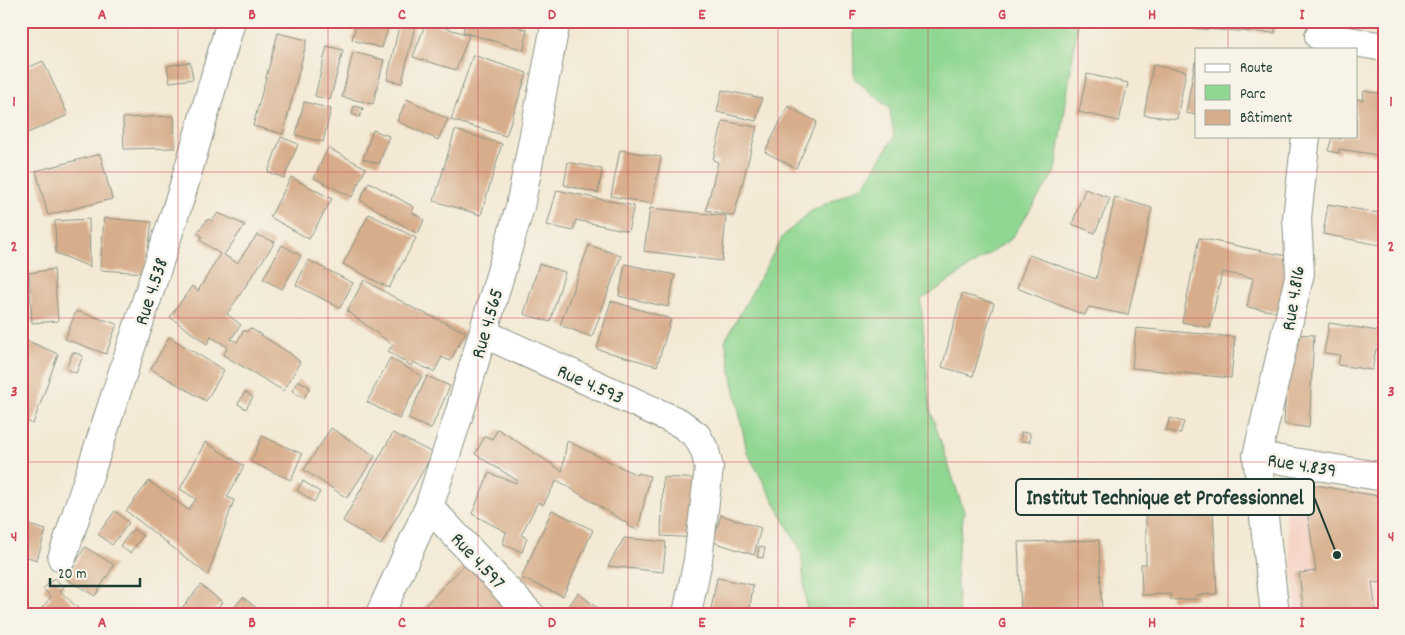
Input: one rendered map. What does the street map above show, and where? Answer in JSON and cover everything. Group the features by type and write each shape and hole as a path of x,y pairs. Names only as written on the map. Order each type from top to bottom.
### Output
{"street":[{"name":"Rue 4.538","path":"62,558 182,192 231,21"},
{"name":"Rue 4.565","path":"380,614 429,507 461,408 520,207 556,21"},
{"path":"1318,35 1384,47"},
{"name":"Rue 4.816","path":"1258,456 1300,273 1297,218 1306,138"},
{"name":"Rue 4.593","path":"483,333 680,423 697,436 705,451 709,468 698,560 687,614"},
{"name":"Rue 4.839","path":"1275,614 1258,456 1384,477"},
{"name":"Rue 4.597","path":"429,507 530,614"}],"shaded area":[{"path":"1282,479 1384,497 1384,614 1297,614"}],"green space":[{"path":"853,21 1078,21 1056,170 1011,239 921,300 930,409 964,512 956,564 959,614 807,614 801,551 747,452 725,341 783,236 810,212 865,184 894,137 890,109 854,78"}],"building":[{"path":"298,21 315,21 313,27 297,23"},
{"path":"357,21 390,21 382,48 352,40"},
{"path":"400,21 416,21 402,83 387,80"},
{"path":"465,21 521,21 520,28 527,29 524,50 463,32"},
{"path":"1136,21 1165,21 1163,28"},
{"path":"1181,21 1276,21 1275,33 1180,28"},
{"path":"426,22 469,35 456,70 413,57"},
{"path":"21,29 26,54 21,55"},
{"path":"278,33 307,40 283,134 253,126"},
{"path":"327,46 343,50 330,100 315,96"},
{"path":"353,52 384,60 373,104 342,97"},
{"path":"473,55 527,73 506,136 451,120"},
{"path":"43,61 68,115 21,136 21,71"},
{"path":"190,62 193,79 170,82 167,66"},
{"path":"1195,62 1195,115 1186,113"},
{"path":"1153,65 1186,71 1177,119 1144,115"},
{"path":"1087,74 1128,83 1119,121 1079,112"},
{"path":"722,90 762,98 756,121 717,112"},
{"path":"1364,91 1384,94 1384,156 1339,149 1339,153 1328,151 1332,138 1358,138 1358,99 1363,100"},
{"path":"407,99 448,119 438,140 397,121"},
{"path":"304,102 331,109 323,142 296,135"},
{"path":"354,106 363,108 360,117 352,114"},
{"path":"788,106 817,122 796,168 765,152"},
{"path":"174,116 175,148 124,149 123,118"},
{"path":"723,121 757,127 734,216 706,210 718,162 713,160"},
{"path":"373,130 389,136 379,164 363,159"},
{"path":"455,130 502,144 481,215 434,201"},
{"path":"281,137 298,144 284,178 268,172"},
{"path":"328,148 366,168 352,197 314,178"},
{"path":"620,150 661,157 652,204 611,196"},
{"path":"100,154 112,199 48,215 36,171"},
{"path":"568,162 602,169 598,193 564,185"},
{"path":"291,177 332,199 309,239 270,217"},
{"path":"369,182 414,207 412,212 424,220 418,234 360,200"},
{"path":"1085,189 1110,198 1095,233 1072,224"},
{"path":"557,190 634,206 628,231 576,220 573,231 547,225"},
{"path":"1115,197 1152,208 1128,315 1089,307 1084,315 1017,288 1029,255 1096,279"},
{"path":"1328,204 1384,214 1384,246 1323,234"},
{"path":"650,208 726,216 722,261 644,251"},
{"path":"218,213 245,225 224,255 237,263 257,235 275,242 227,314 241,325 231,339 237,342 244,330 247,332 250,328 291,354 300,362 284,391 223,355 228,347 211,337 207,344 170,317 192,286 198,291 220,254 200,240 202,236 197,233 208,219 212,221"},
{"path":"369,214 416,238 389,288 343,264"},
{"path":"104,218 152,222 145,273 100,270"},
{"path":"89,219 90,267 56,253 55,221"},
{"path":"1199,238 1291,257 1284,313 1247,307 1253,278 1222,272 1210,328 1182,322"},
{"path":"282,245 301,256 282,289 263,279"},
{"path":"589,245 621,256 592,337 560,325"},
{"path":"308,260 353,283 340,308 296,285"},
{"path":"539,264 565,272 550,322 524,314"},
{"path":"625,264 675,275 668,307 619,296"},
{"path":"54,269 58,321 32,323 29,273"},
{"path":"364,280 415,309 466,332 450,361 442,357 434,372 413,362 411,366 388,351 393,345 347,311"},
{"path":"962,294 994,303 973,376 942,367"},
{"path":"611,301 671,319 657,366 597,349"},
{"path":"76,311 117,324 106,354 65,339"},
{"path":"1329,323 1384,332 1384,351 1376,349 1372,370 1338,365 1340,355 1324,353"},
{"path":"1136,328 1235,337 1231,378 1132,368"},
{"path":"1289,334 1314,335 1309,428 1284,424"},
{"path":"169,337 224,370 206,401 151,369"},
{"path":"21,338 58,354 33,424 21,419"},
{"path":"73,352 83,356 76,373 66,369"},
{"path":"390,358 422,376 399,419 367,402"},
{"path":"427,376 450,386 431,429 408,419"},
{"path":"298,380 310,387 304,398 292,391"},
{"path":"245,392 253,397 246,409 238,404"},
{"path":"1170,418 1184,422 1180,434 1166,430"},
{"path":"331,428 375,456 347,498 304,470"},
{"path":"498,429 562,471 567,441 637,475 638,473 650,476 638,530 627,526 628,524 557,480 543,505 538,502 521,535 527,538 522,552 503,544 506,532 472,514 489,473 516,483 518,481 475,454 485,436 492,439"},
{"path":"1021,432 1030,433 1030,442 1021,441"},
{"path":"393,433 433,453 381,545 343,521"},
{"path":"262,436 302,454 291,480 251,462"},
{"path":"205,442 244,466 227,497 234,500 208,575 126,511 149,481 188,510 196,499 180,489"},
{"path":"663,477 701,479 699,538 661,536"},
{"path":"303,481 320,492 314,502 297,490"},
{"path":"1303,483 1384,497 1384,583 1372,582 1376,614 1304,614 1299,573 1316,571"},
{"path":"1146,508 1213,509 1217,594 1196,595 1197,599 1171,600 1171,594 1142,595 1141,564 1146,564"},
{"path":"552,510 593,530 563,596 521,578"},
{"path":"115,511 129,523 112,545 98,534"},
{"path":"721,515 761,528 754,555 713,542"},
{"path":"21,523 46,530 37,560 21,555"},
{"path":"133,529 143,536 130,553 120,546"},
{"path":"624,538 666,542 663,572 608,566"},
{"path":"1099,540 1102,614 1021,614 1018,542"},
{"path":"759,546 765,548 763,558 757,557"},
{"path":"85,547 114,565 95,596 66,579"},
{"path":"466,563 511,607 505,614 417,614"},
{"path":"54,578 64,587 60,591 84,614 37,614 51,597 43,589"},
{"path":"717,578 753,585 749,614 710,614"},
{"path":"201,585 222,602 212,614 177,614"},
{"path":"578,593 605,614 571,614 566,610"},
{"path":"243,597 264,614 229,614"}],"place":[{"name":"Institut Technique et Professionnel","path":"1337,555"}]}
